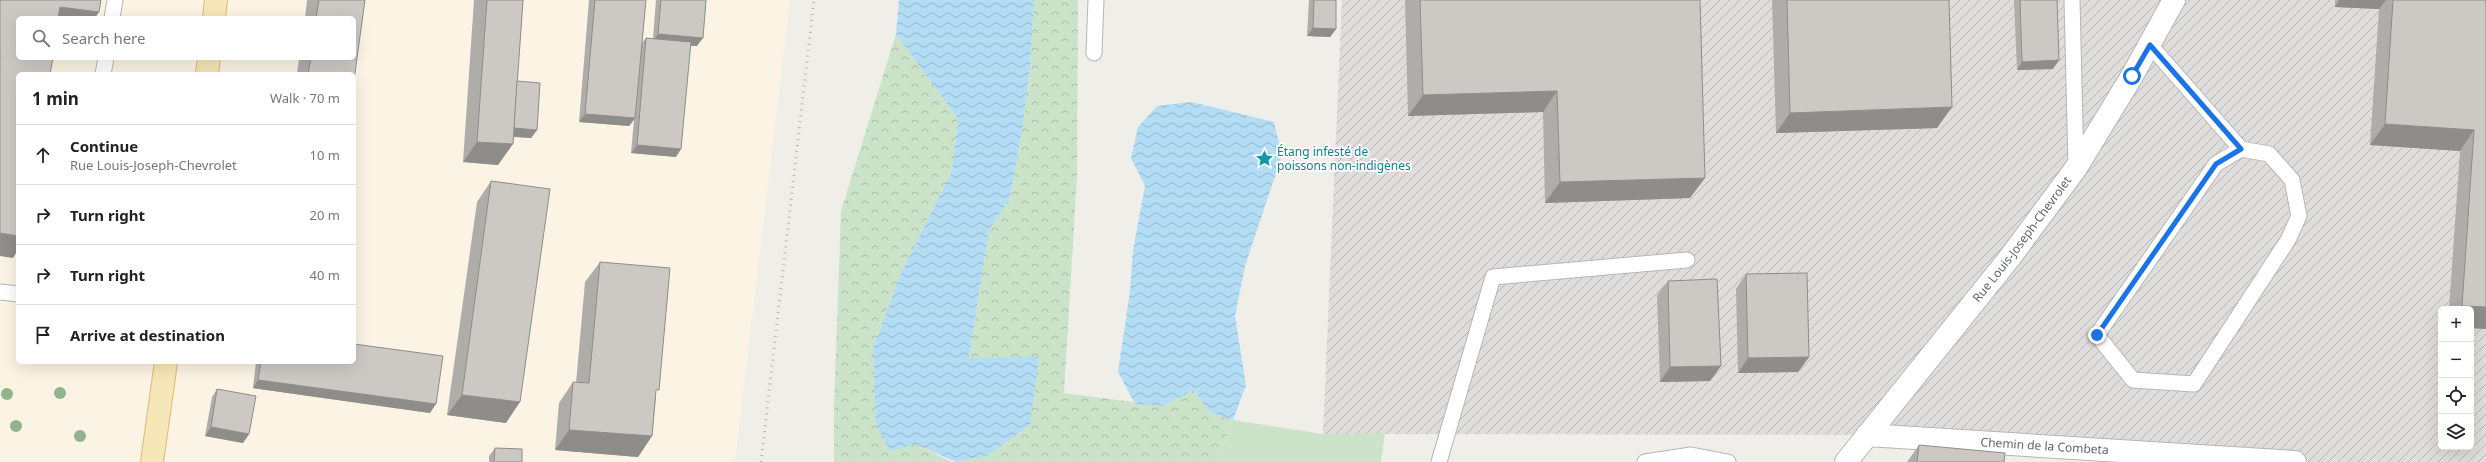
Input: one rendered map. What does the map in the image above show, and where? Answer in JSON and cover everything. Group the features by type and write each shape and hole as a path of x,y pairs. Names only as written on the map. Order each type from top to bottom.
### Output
{"main road":[{"path":"214,16 216,0"},
{"name":"Rue Louis-Joseph-Chevrolet","path":"1846,462 2011,256 2076,168 2150,45 2174,0"},
{"path":"207,72 209,60"},
{"path":"154,462 166,364"},
{"name":"Chemin de la Combeta","path":"1867,435 2295,462"}],"lane":[{"path":"112,16 115,0"},
{"path":"1094,53 1096,0"},
{"path":"2072,0 2076,168"},
{"path":"2150,45 2241,149 2269,154 2292,180 2299,216 2288,240 2194,384 2133,380 2097,335 2216,164 2241,149"},
{"path":"103,72 106,60"},
{"path":"1439,462 1493,277 1687,260"},
{"path":"0,292 16,294"},
{"path":"1645,462 1691,455 1728,462"}],"shaded area":[{"path":"0,0 790,0 735,462 0,462"},
{"path":"1342,0 2486,0 2486,462 2295,462 1867,435 1323,434"}],"green space":[{"path":"1034,0 1078,0 1077,176 1064,393 1163,406 1194,390 1209,412 1233,420 1216,462 956,462 987,456 969,358 989,230 1010,198 1023,125 1030,67"},
{"path":"896,34 958,119 952,171 902,271 873,348 915,444 952,462 834,462 834,406 841,211"},
{"path":"1233,420 1323,434 1385,433 1381,462 1216,462"}],"water":[{"path":"899,0 1034,0 1030,67 1023,125 1010,198 989,230 969,358 1039,357 1030,425 987,456 956,462 915,444 890,451 876,424 873,348 902,271 952,171 958,119 896,34"},
{"path":"1191,102 1274,122 1282,155 1245,266 1235,316 1246,385 1233,420 1209,412 1194,390 1163,406 1135,404 1118,372 1130,291 1133,250 1145,186 1131,158 1138,127 1157,106"}],"building":[{"path":"0,0 101,0 99,12 60,7 58,16 16,16 16,60 53,60 50,72 16,72 16,236 0,233"},
{"path":"319,0 365,0 355,72 308,72 311,60 356,60 356,16 316,16"},
{"path":"487,0 523,0 513,144 477,142"},
{"path":"595,0 646,0 635,118 585,114"},
{"path":"661,0 706,0 703,38 658,34"},
{"path":"1314,0 1336,0 1336,29 1313,28"},
{"path":"1420,0 1700,0 1705,178 1560,182 1557,91 1423,95"},
{"path":"1787,0 1949,0 1952,107 1790,113"},
{"path":"2020,0 2057,0 2059,60 2022,62"},
{"path":"2393,0 2486,0 2486,307 2462,306 2474,130 2385,124"},
{"path":"646,38 691,42 681,149 637,145"},
{"path":"517,81 540,83 537,130 514,128"},
{"path":"491,181 550,189 520,402 462,395"},
{"path":"600,262 670,268 659,390 656,390 652,436 569,430 573,382 589,383"},
{"path":"1807,273 1809,357 1748,358 1746,274"},
{"path":"1717,279 1721,366 1670,367 1668,281"},
{"path":"356,344 443,356 436,404 258,380 261,364 356,364"},
{"path":"217,389 256,396 249,434 211,427"},
{"path":"1919,445 2005,453 2004,462 1917,462"},
{"path":"495,448 522,449 522,462 494,462"}],"railway":[{"path":"761,462 814,0"}],"place":[{"name":"Étang infesté de poissons non-indigènes","path":"1264,159"}],"route":[{"path":"2097,335 2216,164 2241,149 2150,45 2132,76"}]}
